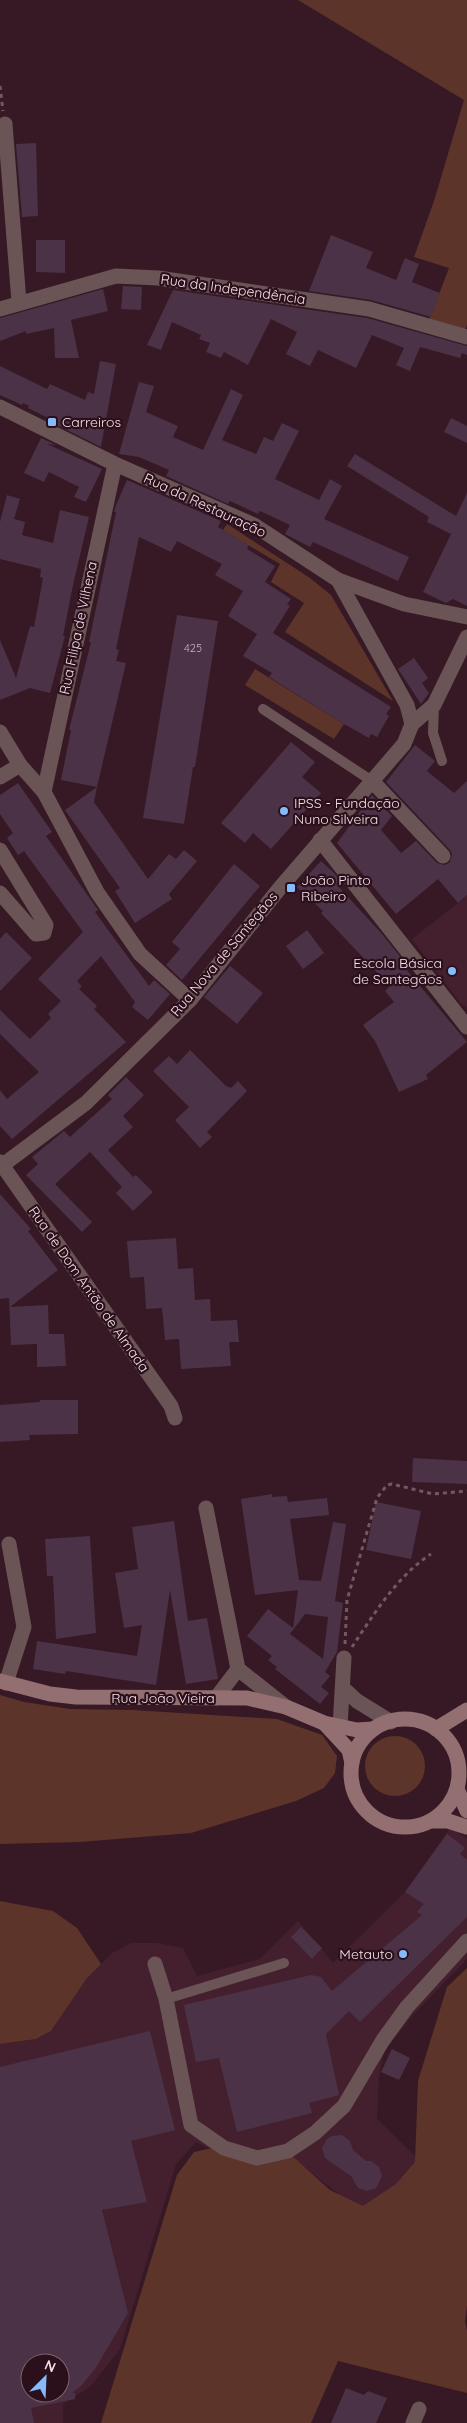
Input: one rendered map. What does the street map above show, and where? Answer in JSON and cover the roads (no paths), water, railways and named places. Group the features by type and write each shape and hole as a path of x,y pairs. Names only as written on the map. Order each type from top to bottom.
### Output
{"street":[{"path":"4,124 19,302"},
{"name":"Rua da Independência","path":"0,309 19,302 116,276 158,278 369,309 467,336"},
{"name":"Rua da Restauração","path":"0,407 114,464 254,525 338,580 404,604 467,617"},
{"name":"Rua Filipa de Vilhena","path":"44,792 114,464"},
{"path":"338,580 407,705 412,724 434,705 467,637"},
{"name":"Rua Nova de Santegãos","path":"1,1165 86,1103 190,1000 320,840 404,744 412,724"},
{"path":"0,732 20,765 44,792 97,892 140,954 190,1000"},
{"path":"0,777 20,765"},
{"path":"372,781 443,856"},
{"path":"320,840 467,1026"},
{"path":"0,850 46,925 44,933 36,934 0,893"},
{"name":"Rua de Dom Antão de Almada","path":"1,1165 171,1406 175,1418"},
{"path":"206,1508 238,1669 286,1707"},
{"path":"3,1682 24,1627 9,1544"},
{"path":"340,1727 344,1689 344,1658"},
{"path":"216,1698 238,1669"},
{"name":"Rua João Vieira","path":"3,1682 50,1694 76,1697 247,1698 286,1707 324,1723 340,1727 357,1730 373,1729"},
{"path":"344,1689 356,1701 391,1722"},
{"path":"436,1729 467,1710"},
{"path":"403,1720 420,1722 436,1729 462,1753 457,1789 447,1808 431,1821 418,1826 400,1827 382,1823 367,1812 357,1798 351,1781 352,1763 358,1746 373,1729 391,1722 403,1720"},
{"name":"Rua João Vieira","path":"324,1723 349,1750 352,1763"},
{"path":"457,1789 467,1811"},
{"path":"431,1821 448,1821 467,1826"},
{"path":"156,1964 166,1999 192,2126 224,2148 257,2158 288,2151 316,2133 344,2106 383,2040 402,2013 467,1941"}],"lane":[{"path":"434,705 433,733 442,761"},
{"path":"263,709 372,781"},
{"path":"166,1999 284,1963"}],"place":[{"name":"Carreiros","path":"52,422"},
{"name":"IPSS - Fundação Nuno Silveira","path":"284,811"},
{"name":"João Pinto Ribeiro","path":"291,888"},
{"name":"Escola Básica de Santegãos","path":"452,971"},
{"name":"Metauto","path":"403,1954"}]}
